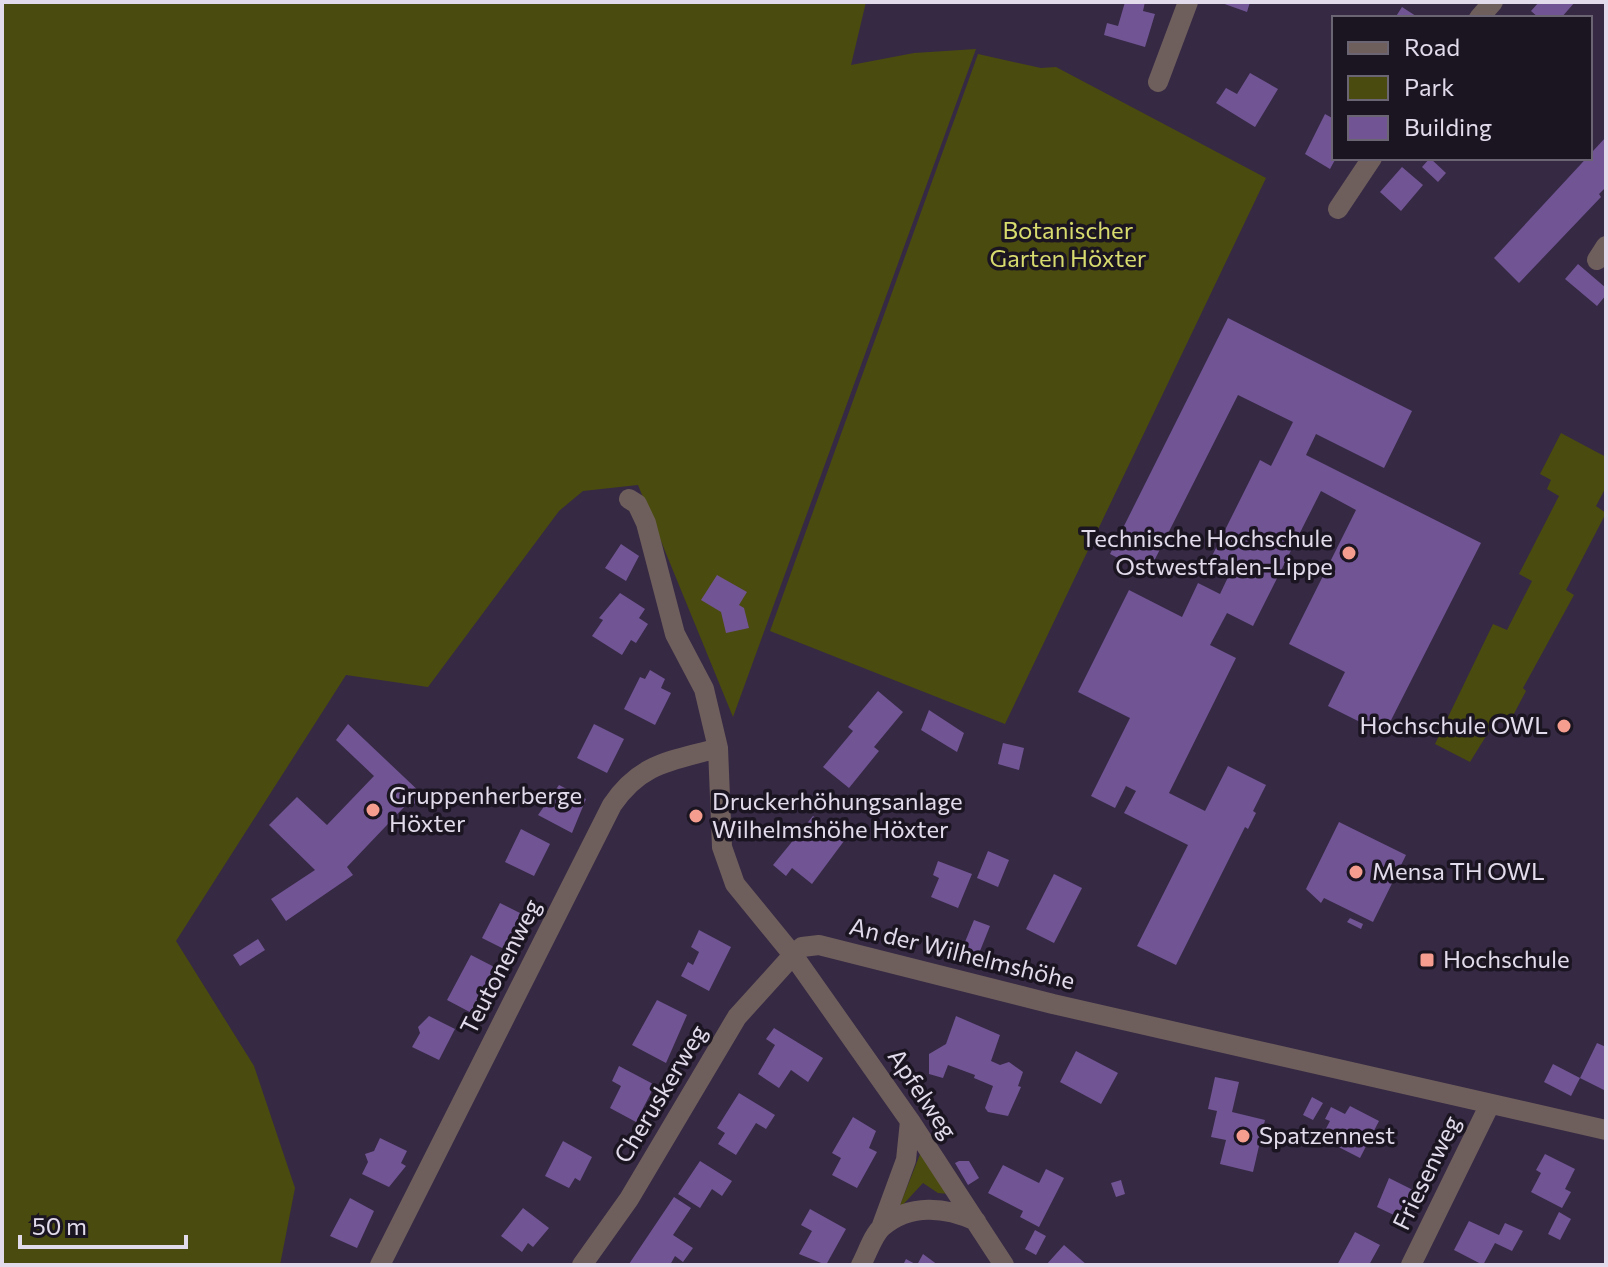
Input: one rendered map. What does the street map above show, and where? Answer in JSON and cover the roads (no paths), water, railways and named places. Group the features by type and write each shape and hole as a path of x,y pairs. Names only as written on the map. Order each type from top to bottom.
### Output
{"street":[{"path":"1158,82 1188,2"},
{"path":"1338,209 1371,160"},
{"path":"629,499 637,504 646,523 675,634 704,689 718,748 722,847 735,884 793,955"},
{"name":"Teutonenweg","path":"380,1265 612,805 636,775 674,758 718,748"},
{"name":"An der Wilhelmshöhe","path":"793,955 802,947 819,945 1068,1007 1606,1130"},
{"name":"Apfelweg","path":"793,955 910,1121 1004,1265"},
{"name":"Cheruskerweg","path":"582,1265 629,1199 737,1017 793,955"},
{"name":"Friesenweg","path":"1411,1265 1490,1104"},
{"path":"861,1265 881,1228 906,1160 910,1121"},
{"path":"881,1228 902,1215 934,1209 955,1211 976,1221"}],"place":[{"name":"Technische Hochschule Ostwestfalen-Lippe","path":"1349,553"},
{"name":"Hochschule OWL","path":"1564,726"},
{"name":"Gruppenherberge Höxter","path":"373,810"},
{"name":"Druckerhöhungsanlage Wilhelmshöhe Höxter","path":"696,816"},
{"name":"Mensa TH OWL","path":"1356,872"},
{"name":"Hochschule","path":"1427,960"},
{"name":"Spatzennest","path":"1243,1136"}],"park label":[{"name":"Botanischer Garten Höxter","path":"1068,245"}]}
